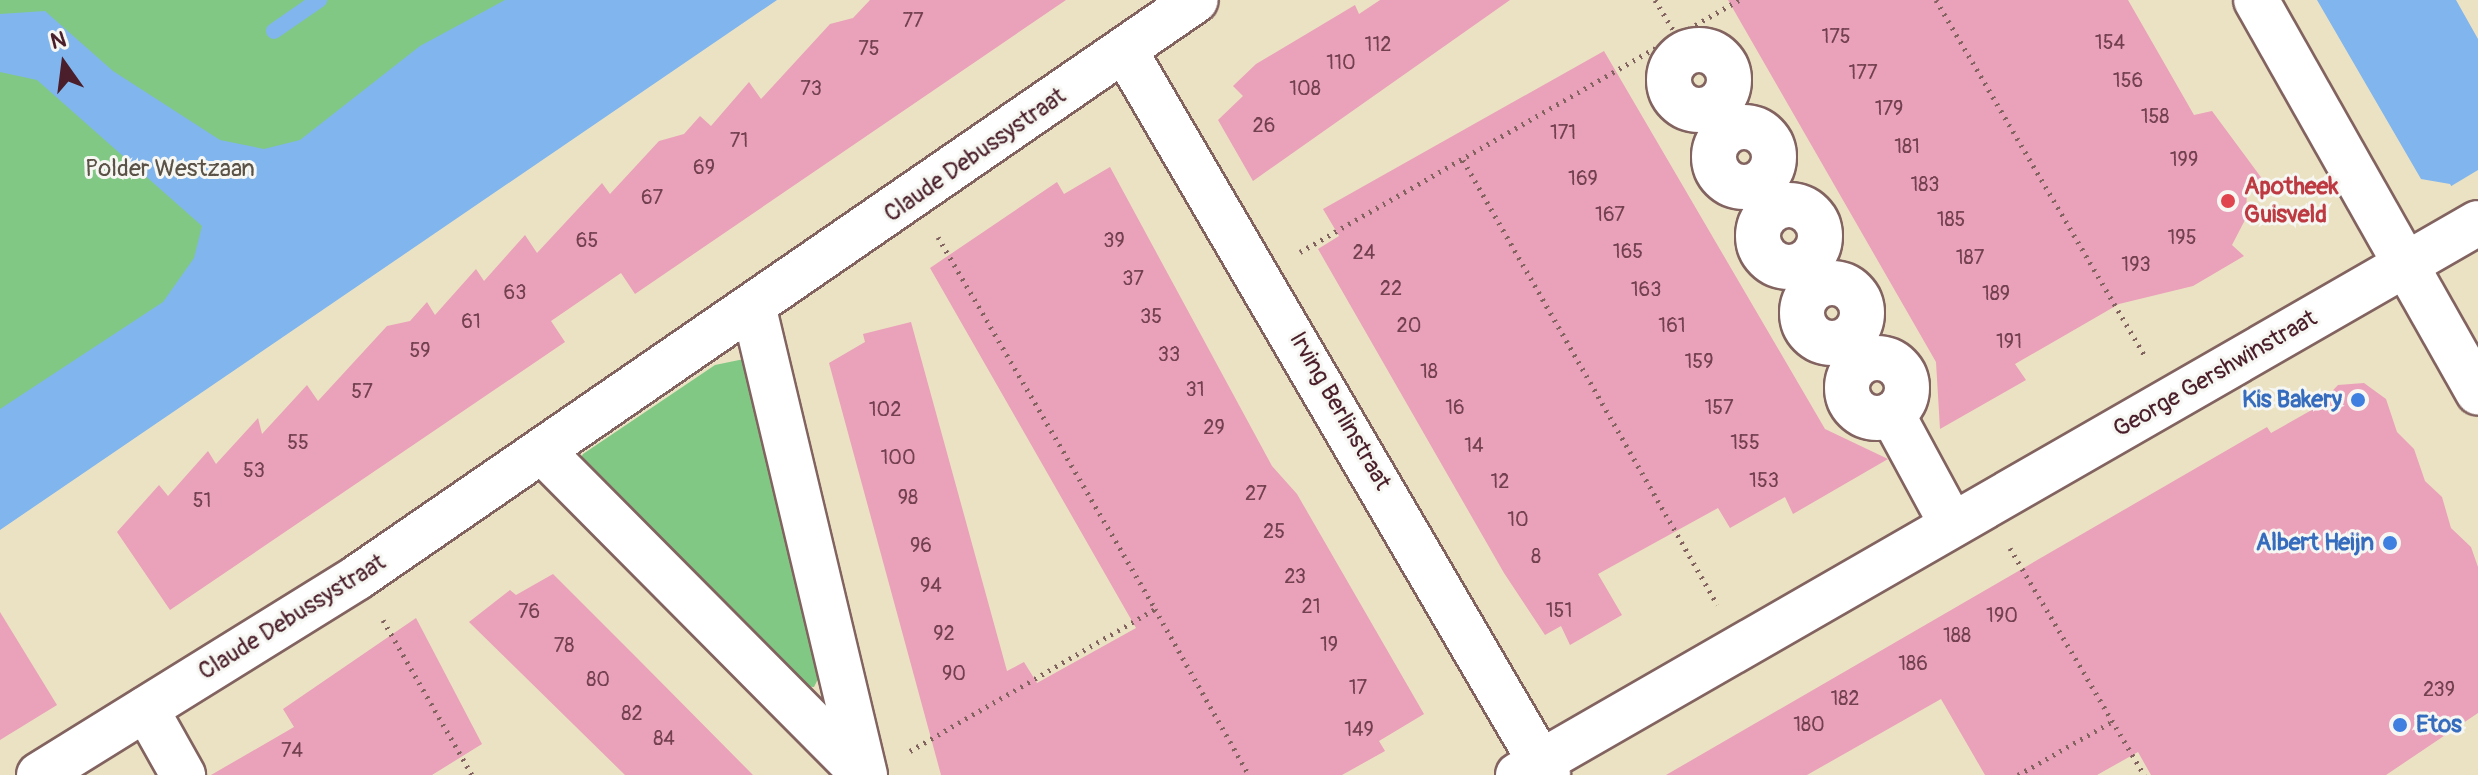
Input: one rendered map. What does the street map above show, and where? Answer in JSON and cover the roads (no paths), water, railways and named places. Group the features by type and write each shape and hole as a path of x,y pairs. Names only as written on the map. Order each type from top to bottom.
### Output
{"street":[{"name":"Claude Debussystraat","path":"39,775 358,577 754,309 1196,0"},
{"path":"2256,0 2478,393"},
{"path":"1683,44 1713,52 1728,68 1730,85 1720,119 1748,127 1773,145 1775,163 1767,197 1793,206 1818,224 1820,241 1811,274 1847,286 1861,301 1863,319 1853,351 1881,357 1905,376 1904,404 1892,414 1968,516"},
{"name":"Irving Berlinstraat","path":"1125,51 1261,274 1536,771"},
{"name":"George Gershwinstraat","path":"1536,771 1968,516 2478,223"},
{"path":"754,309 874,770"},
{"path":"543,452 874,770"},
{"path":"146,709 183,775"}],"water":[{"path":"505,0 777,0 0,530 0,409 163,302 194,258 202,226 37,80 0,72 0,14 45,11 113,71 220,140 264,149 300,140 420,46"},
{"path":"2317,0 2456,0 2478,39 2478,230 2450,184 2421,179"}],"waterway":[{"path":"274,31 319,0"}],"place":[{"name":"Apotheek Guisveld","path":"2228,201"},
{"name":"Kis Bakery","path":"2358,400"},
{"name":"Albert Heijn","path":"2390,543"},
{"name":"Etos","path":"2400,725"}],"park label":[{"name":"Polder Westzaan","path":"170,169"}]}
